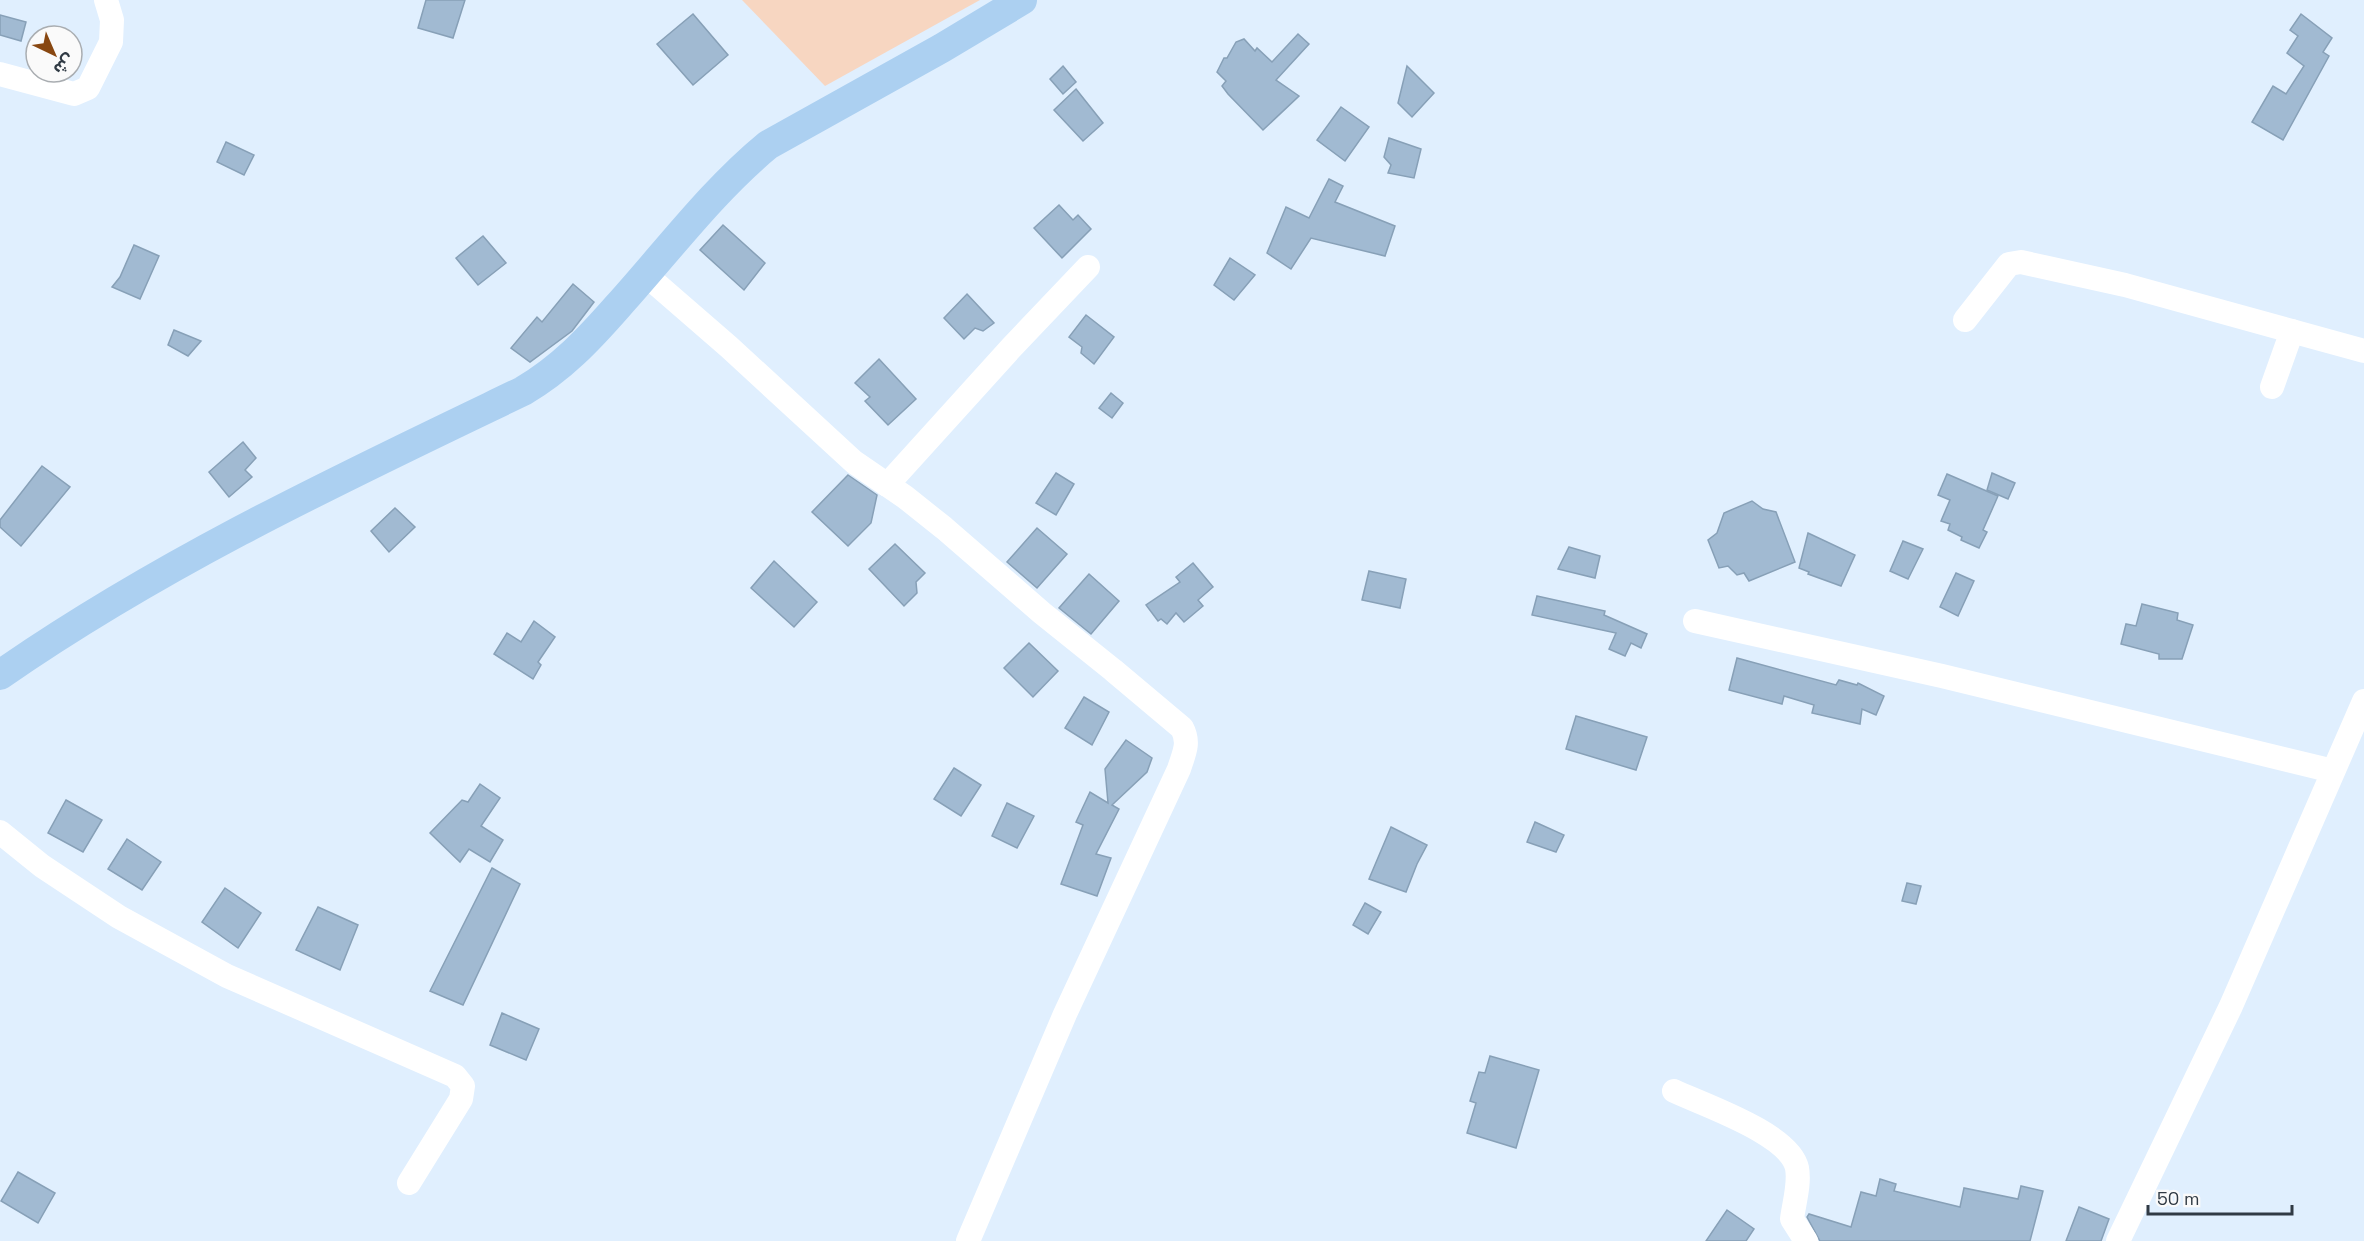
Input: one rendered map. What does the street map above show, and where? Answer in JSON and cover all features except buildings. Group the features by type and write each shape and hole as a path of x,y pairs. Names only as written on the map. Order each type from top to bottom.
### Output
{"main road":[{"path":"0,675 38,649 193,555 275,510 548,376 581,347 745,166 768,145 942,48 1022,0"}],"street":[{"path":"0,74 74,94 88,88 111,42 112,20 106,0"},
{"path":"1965,320 2009,264 2021,262 2125,285 2364,351"},
{"path":"887,485 1088,267"},
{"path":"646,275 729,347 854,462 944,528 1042,613 1182,728 1188,743 1179,769 1065,1014 968,1241"},
{"path":"2272,387 2292,331"},
{"path":"1695,621 1942,676 2334,771"},
{"path":"2118,1241 2231,1006 2364,701"},
{"path":"0,832 42,866 118,917 227,976 455,1076 463,1086 461,1099 409,1183"},
{"path":"1674,1091 1758,1128 1784,1147 1797,1166 1798,1179 1792,1219 1806,1241"}],"shaded area":[{"path":"742,0 980,0 825,86"}]}
